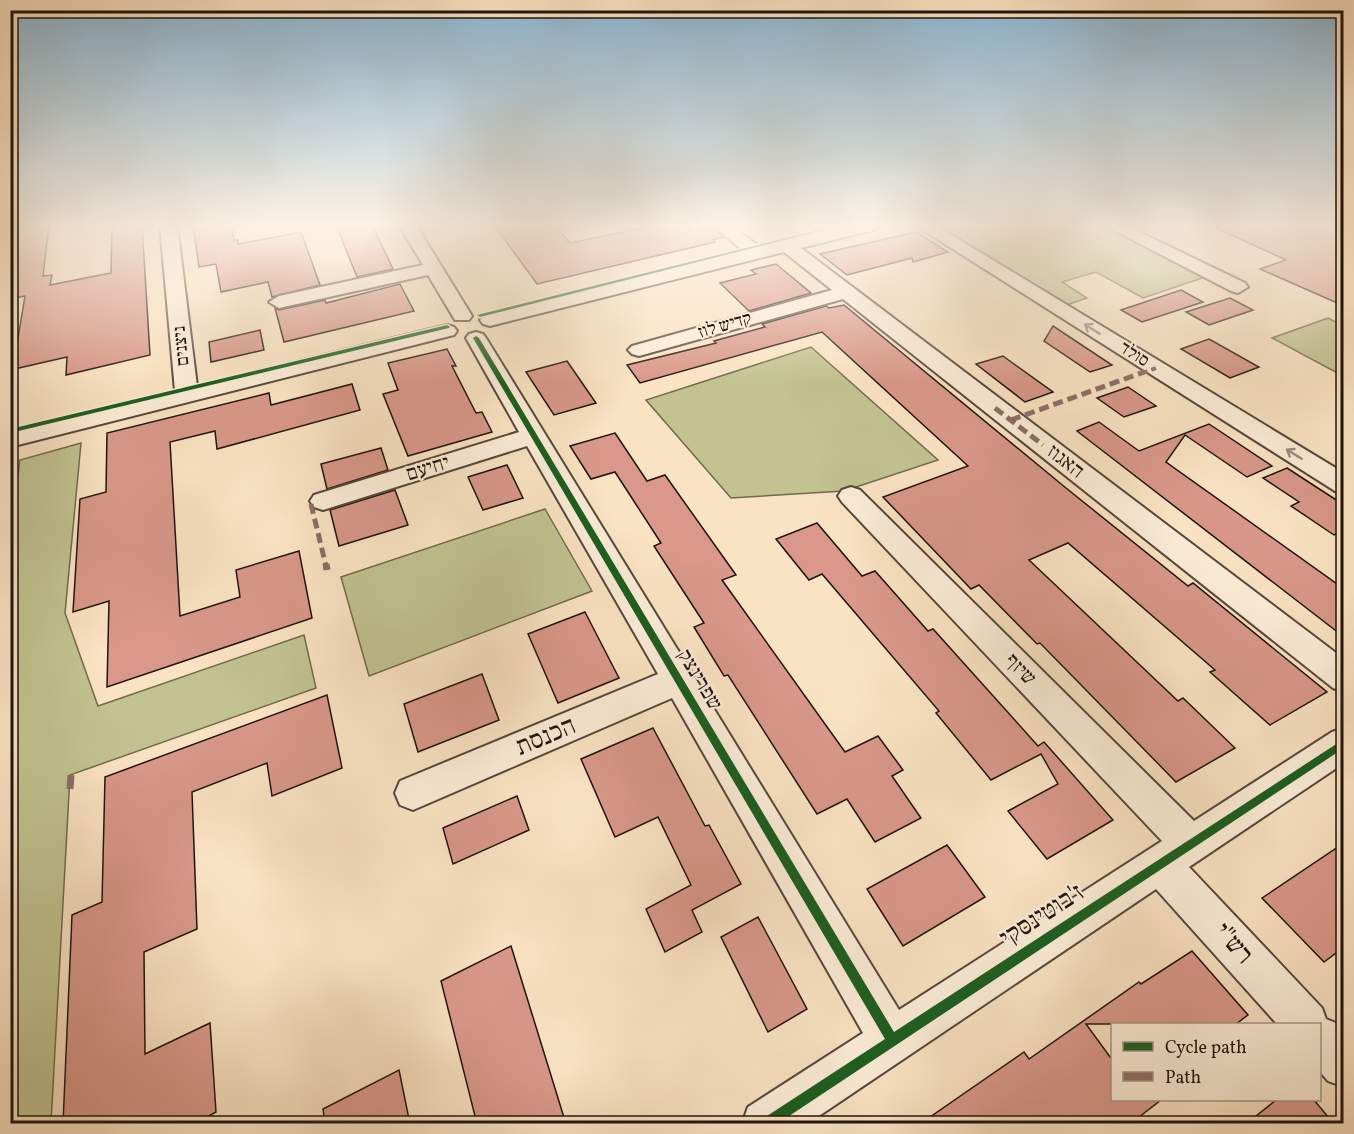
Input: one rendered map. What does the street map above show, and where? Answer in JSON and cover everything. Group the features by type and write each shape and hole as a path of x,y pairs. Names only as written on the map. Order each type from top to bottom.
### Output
{"street":[{"name":"ניצנים","path":"174,278 187,397"},
{"path":"279,302 389,278"},
{"name":"שפרינצק","path":"440,278 892,1040"},
{"path":"10,439 187,397 659,278"},
{"name":"האגוז","path":"829,278 1344,678"},
{"name":"סולד","path":"1009,278 1344,485"},
{"path":"1220,278 1238,287"},
{"name":"קדיש לוז","path":"639,350 847,292"},
{"name":"יחיעם","path":"323,501 534,436"},
{"name":"שיזף","path":"851,496 1175,854"},
{"name":"הכנסת","path":"413,794 679,680"},
{"name":"ז'בוטינסקי","path":"765,1124 1344,743"},
{"name":"רש\"י","path":"1175,854 1305,1023"},
{"path":"1321,1040 1344,1065"}],"green space":[{"path":"1022,278 1076,278 1062,282 1087,298 1067,305"},
{"path":"1107,278 1202,278 1143,298"},
{"path":"1328,318 1343,326 1343,376 1272,338"},
{"path":"811,347 938,460 844,491 731,498 646,400"},
{"path":"81,443 65,613 98,706 304,635 316,688 70,775 51,1123 11,1123 11,524 20,460"},
{"path":"545,509 592,591 369,676 341,577"}],"building":[{"path":"14,278 51,278 50,285 86,278 145,278 150,355 66,375 67,357 10,370 10,351 16,350 25,296 10,299"},
{"path":"218,278 317,278 320,285 272,297 268,282 221,292"},
{"path":"533,278 563,278 537,284"},
{"path":"740,278 793,278 811,293 749,311 720,283"},
{"path":"1280,278 1344,278 1344,306"},
{"path":"400,284 414,311 284,342 275,308 279,310 325,300 326,303"},
{"path":"1181,290 1203,302 1142,322 1121,310"},
{"path":"1230,298 1253,310 1209,325 1186,312"},
{"path":"844,305 1188,586 1193,583 1327,692 1270,725 1210,672 1215,670 1068,543 1029,560 1178,701 1183,698 1235,748 1176,782 1040,643 1037,644 979,585 971,589 883,497 968,466 822,332 640,383 627,365 716,343 714,341 765,327 762,324 826,306 829,308"},
{"path":"1053,326 1112,365 1090,372 1044,341"},
{"path":"260,330 264,350 211,362 209,342"},
{"path":"1209,339 1259,367 1230,378 1181,349"},
{"path":"447,349 456,366 452,366 476,413 482,412 492,432 408,456 383,394 398,390 388,363"},
{"path":"1003,356 1053,392 1025,402 976,364"},
{"path":"567,361 596,403 554,415 526,372"},
{"path":"352,384 360,410 217,449 215,431 170,442 180,616 240,597 236,570 299,551 312,618 107,687 109,601 73,612 80,499 106,492 107,433 269,393 271,405"},
{"path":"1128,387 1156,406 1124,417 1097,398"},
{"path":"1099,422 1139,451 1209,424 1272,466 1247,477 1185,435 1166,462 1344,589 1344,637 1077,431"},
{"path":"615,433 647,481 665,475 736,575 722,580 845,752 878,736 903,770 892,776 921,818 875,842 847,799 817,814 728,675 724,676 694,627 704,623 654,546 661,543 615,472 591,479 570,446"},
{"path":"381,448 388,470 327,489 321,464"},
{"path":"507,465 523,498 483,510 468,477"},
{"path":"1287,468 1344,505 1344,530 1334,535 1291,506 1299,502 1263,478"},
{"path":"395,490 408,525 339,546 330,510"},
{"path":"817,523 862,576 875,571 928,631 933,629 1038,746 1044,742 1113,820 1047,859 1008,811 1058,784 1041,754 991,780 936,713 939,711 822,574 809,580 776,539"},
{"path":"585,612 619,678 558,703 528,634"},
{"path":"482,674 499,720 418,752 404,704"},
{"path":"327,695 342,768 272,796 267,763 192,792 197,929 144,952 145,1054 210,1023 216,1112 194,1124 63,1124 72,915 102,902 105,777"},
{"path":"653,728 705,826 709,825 741,884 692,910 702,932 665,952 646,909 691,885 658,817 615,837 581,759"},
{"path":"517,796 529,830 453,864 443,828"},
{"path":"1344,843 1344,947 1324,962 1262,898"},
{"path":"947,845 985,897 903,946 867,889"},
{"path":"758,917 807,1009 768,1032 721,937"},
{"path":"511,946 566,1124 477,1124 441,981"},
{"path":"1192,951 1248,1015 1237,1023 1086,1024 1111,1058 1111,1101 1160,1101 1130,1124 920,1124 1024,1052 1029,1059 1139,982 1141,984"},
{"path":"399,1070 410,1124 325,1124 323,1109"},
{"path":"1275,1101 1315,1101 1334,1124 1246,1124"}],"marked path":[{"path":"1011,420 1156,368"},
{"path":"995,408 1043,445"},
{"path":"311,504 327,570"},
{"path":"70,789 71,775"}],"cycle path":[{"path":"480,315 629,278"},
{"path":"10,431 447,327"},
{"path":"476,338 892,1040"},
{"path":"765,1124 1344,743"}]}
